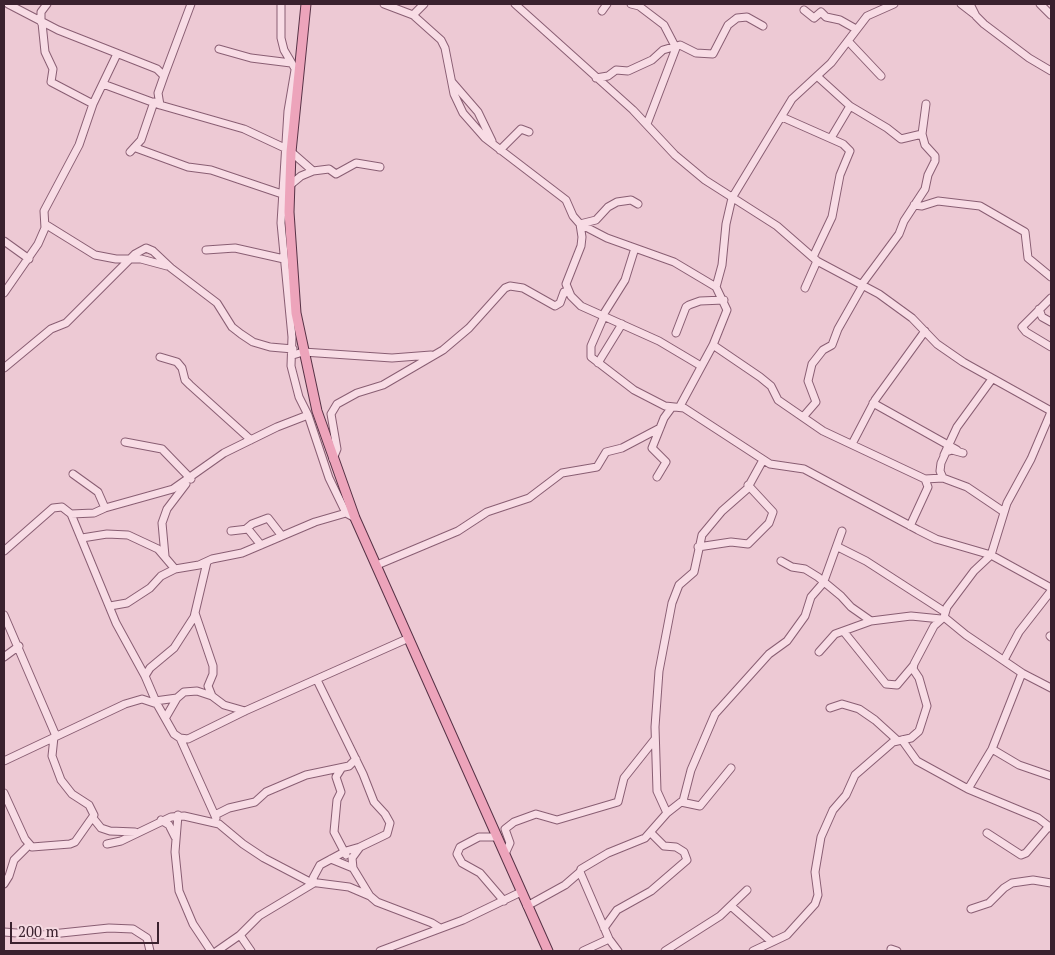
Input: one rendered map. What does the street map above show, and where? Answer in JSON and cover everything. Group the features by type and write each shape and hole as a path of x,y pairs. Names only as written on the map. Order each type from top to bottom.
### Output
{"main road":[{"path":"306,4 295,69 288,151 292,271 303,352 317,411 332,459 355,518 548,951"}],"street":[{"path":"8,4 58,30 158,69 164,76"},
{"path":"47,4 41,12 47,59 53,69 53,84 93,104"},
{"path":"191,4 158,93 157,103 133,150 188,167 216,172 282,194"},
{"path":"281,4 281,38 295,69"},
{"path":"384,4 413,16 444,44 451,81 460,108 498,148 559,193 580,224 607,238 674,262 716,287 724,300 727,310 713,345 676,407 660,428 652,448 666,463 657,477"},
{"path":"413,16 424,4"},
{"path":"515,4 647,124 688,167 732,198 777,226 815,259 863,284 904,313 937,344 992,379 1051,411 1004,512 991,555 974,571 931,631 913,666 897,685 886,684 844,632"},
{"path":"602,11 607,4"},
{"path":"631,4 639,6 664,25 676,48 647,124"},
{"path":"716,287 722,265 726,224 732,198 792,99 818,77 871,14 894,4"},
{"path":"961,4 1007,43 1051,71"},
{"path":"970,4 976,16"},
{"path":"1040,4 1051,15"},
{"path":"804,10 814,18 821,12 826,17 840,20 856,30"},
{"path":"596,78 608,76 616,70 628,71 652,60 662,50 684,46 696,53 709,55 718,48 730,22 737,18 746,17 763,26"},
{"path":"44,35 58,30"},
{"path":"848,41 881,76"},
{"path":"219,49 295,69"},
{"path":"4,293 29,259 44,232 44,211 79,145 93,104 117,54"},
{"path":"818,77 850,106 887,128 901,139 922,134"},
{"path":"451,81 478,112 498,148"},
{"path":"103,84 157,103 244,129 288,151 312,171"},
{"path":"803,417 816,402 808,381 812,364 823,350 832,345 842,322 863,284 899,234 902,225 925,189 928,175 936,158 925,146 922,134 926,104"},
{"path":"831,138 850,106"},
{"path":"782,117 831,138 847,147 851,153 840,174 832,217 805,288"},
{"path":"498,148 521,129 529,132"},
{"path":"288,151 282,194 284,258 293,352 291,366 299,397 308,416 329,478 346,513 355,518"},
{"path":"289,186 301,176 312,171 329,169 336,174 356,164 380,166"},
{"path":"580,224 596,220 608,207 617,202 631,200 638,204"},
{"path":"914,205 922,206 938,201 980,206 1025,232 1028,258 1051,277"},
{"path":"45,224 95,254 123,260 131,258 154,262 171,268"},
{"path":"580,224 582,246 566,284 569,293 581,306 659,341 701,366"},
{"path":"4,241 29,259"},
{"path":"206,250 234,248 284,258"},
{"path":"635,248 625,280 604,316 591,346 591,357 634,390 676,407 722,432 763,460 775,466 804,469 936,539 991,555 1051,590 1019,632 1004,660"},
{"path":"4,368 51,329 66,323 139,251 150,249 171,268 217,303 232,327 248,339 270,347 293,352 392,358 434,354"},
{"path":"332,459 337,449 331,414 338,404 357,393 383,386 434,354 465,332 505,288 520,287 554,306 560,303 565,292 569,293"},
{"path":"1051,298 1024,323 1023,328 1051,347"},
{"path":"676,333 686,307 689,304 700,301 724,300"},
{"path":"1039,309 1042,317 1051,322"},
{"path":"598,363 622,324"},
{"path":"852,444 874,403 924,331"},
{"path":"713,345 760,377 771,386 778,400 823,431 925,479 943,478 977,492 1004,512"},
{"path":"160,357 177,362 182,368 185,380 251,440"},
{"path":"943,478 940,471 947,445 957,427 992,379"},
{"path":"874,403 887,412 916,425 960,451 948,451 944,455"},
{"path":"71,514 96,513 105,508 173,489 190,479 217,457 251,440 308,416"},
{"path":"295,421 302,422 312,428"},
{"path":"377,566 458,531 488,512 529,498 562,473 597,467 606,452 622,448 660,428"},
{"path":"125,442 162,449 190,479"},
{"path":"667,813 657,791 655,739 659,672 672,603 679,585 694,572 702,535 711,523 748,485 763,460"},
{"path":"74,474 98,492 105,508"},
{"path":"165,556 161,529 164,518 190,479"},
{"path":"910,526 928,487 925,479"},
{"path":"698,547 731,542 748,544 769,523 773,512 748,485"},
{"path":"4,551 25,534 50,509 59,506 71,514 123,636 145,676 156,702 166,716 174,734 188,740 245,710 409,638"},
{"path":"110,606 127,603 150,588 161,576 175,568 199,566 207,562 242,553 330,516 346,513"},
{"path":"231,531 246,529 252,524 268,518 282,536"},
{"path":"246,529 251,531 261,545"},
{"path":"527,906 565,885 580,872 584,865 608,853 640,842 651,833 667,813 683,801 692,768 715,714 769,654 787,641 805,616 811,597 824,582 838,547 842,531"},
{"path":"82,538 107,534 128,535 158,549 175,568"},
{"path":"838,547 866,561 943,616 966,636 1022,673 1051,688"},
{"path":"781,561 792,567 805,569 824,582 851,607 871,621"},
{"path":"145,676 150,668 174,648 195,613 207,562"},
{"path":"195,613 213,666 213,674 208,686 212,696"},
{"path":"4,615 55,736 52,753 61,780 72,794 89,805 93,818 101,828 110,831 136,832"},
{"path":"819,652 835,634 871,621 911,616 943,616"},
{"path":"4,657 18,646"},
{"path":"910,748 922,725 927,706 919,678 913,666"},
{"path":"968,789 992,749 1022,673"},
{"path":"314,883 313,878 317,870 331,858 382,838 390,828 390,823 385,814 374,802 356,759 317,680"},
{"path":"166,716 177,698 184,692 192,690 212,696 224,705 245,710"},
{"path":"4,761 130,702 142,699 156,702 177,698"},
{"path":"830,708 842,704 859,709 910,748 917,761 968,789 1033,815 1050,827 1026,853 1021,855 987,833"},
{"path":"753,951 794,928 815,904 818,895 815,872 820,842 833,810 846,795 859,770 899,740 915,736"},
{"path":"180,738 218,824"},
{"path":"505,854 510,843 504,830 514,822 536,814 557,820 618,802 624,778 655,739"},
{"path":"36,745 52,753"},
{"path":"992,749 1019,766 1051,776"},
{"path":"215,815 229,808 255,802 266,792 306,774 341,769 349,766 356,759"},
{"path":"683,801 700,806 731,768"},
{"path":"341,769 336,776 340,792 337,800 334,832 370,896"},
{"path":"4,793 29,845 36,848 46,844 70,844 75,842 93,818"},
{"path":"178,815 176,877 182,900 198,933 211,951"},
{"path":"107,844 121,841 161,820 178,815 218,824 243,844 272,863 314,883 349,887 370,896 377,902 432,923 440,928"},
{"path":"161,820 169,825 176,839"},
{"path":"604,928 622,907 651,891 687,860 685,854 680,850 664,846 651,833"},
{"path":"497,836 479,838 462,846 457,854 462,863 480,873 504,901"},
{"path":"4,884 10,876 14,860 29,845"},
{"path":"352,866 352,858 360,847"},
{"path":"331,858 352,866"},
{"path":"580,872 609,939 618,951"},
{"path":"971,909 989,903 1012,883 1034,880 1051,883"},
{"path":"217,951 240,935 269,909 314,883"},
{"path":"665,951 720,916 746,890"},
{"path":"380,951 440,928 521,892"},
{"path":"731,906 772,942"},
{"path":"4,932 42,935 109,928 133,929 147,938 150,951"},
{"path":"240,935 251,951"},
{"path":"583,951 609,939"},
{"path":"404,943 405,951"}]}
